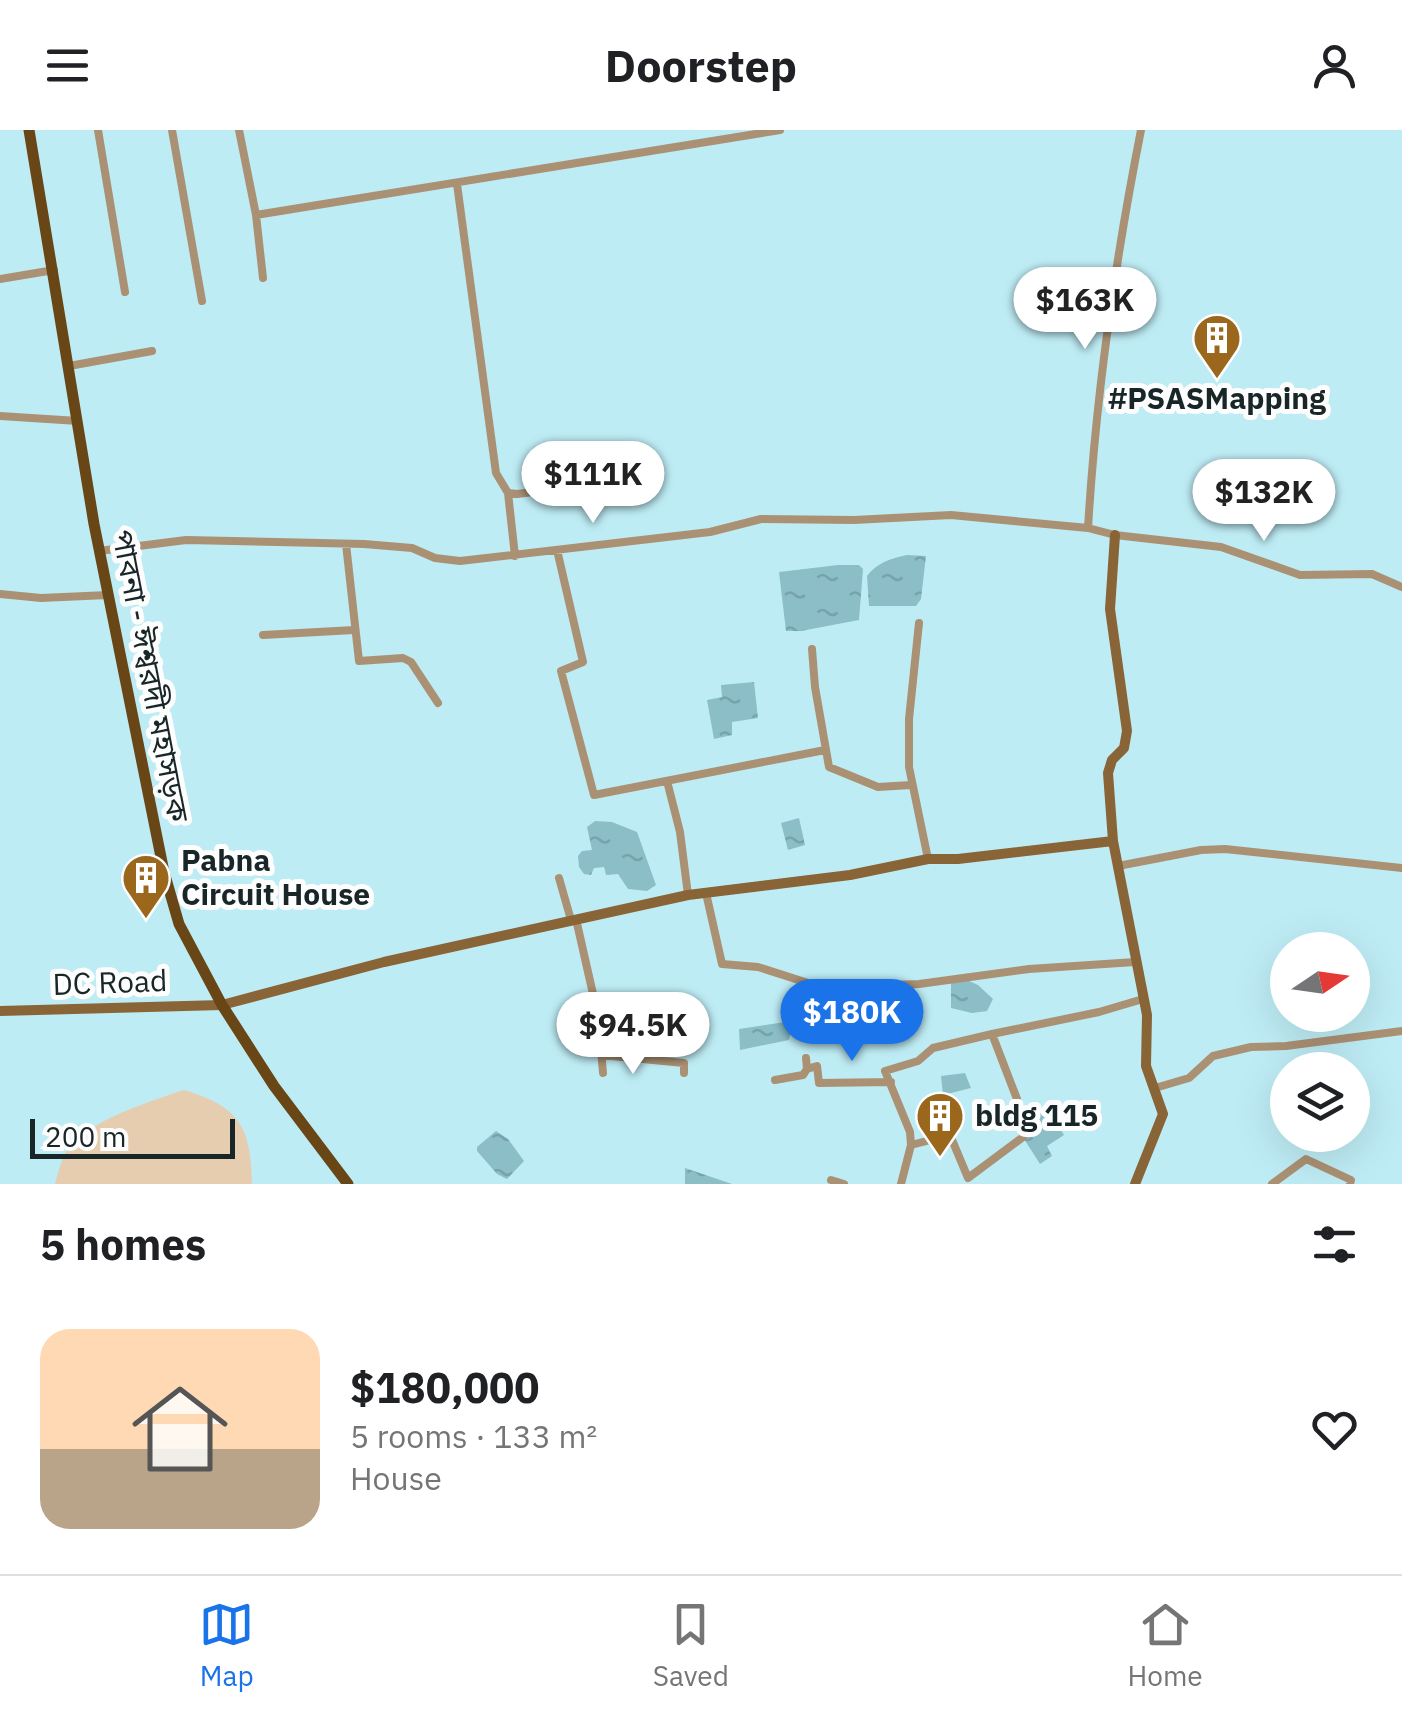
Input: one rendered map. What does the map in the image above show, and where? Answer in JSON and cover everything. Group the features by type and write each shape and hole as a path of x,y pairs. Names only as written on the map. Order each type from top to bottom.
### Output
{"main road":[{"name":"পাবনা - ঈশ্বরদী মহাসড়ক","path":"29,130 99,551 164,872 179,924 222,1005 274,1086 348,1184"}],"street":[{"path":"98,130 125,292"},
{"path":"172,130 202,301"},
{"path":"239,130 264,278"},
{"path":"256,215 780,130"},
{"path":"1088,528 1105,348 1122,224 1141,130"},
{"path":"457,184 496,473 508,494 515,556"},
{"path":"0,279 54,270"},
{"path":"69,366 152,351"},
{"path":"0,416 78,422"},
{"path":"508,494 638,478"},
{"path":"99,551 186,540 346,544 412,548 434,558 460,561 710,532 761,519 854,520 951,514 1222,547 1300,575 1372,574 1402,587"},
{"path":"1115,535 1110,610 1127,730 1124,748 1112,760 1108,773 1113,841 1147,1015 1146,1066 1160,1102 1162,1120 1135,1184"},
{"path":"346,544 359,661 403,658 411,662 438,703"},
{"path":"557,550 584,662 561,671 592,793 825,750"},
{"path":"0,594 42,598 108,594"},
{"path":"920,623 909,719 911,785 928,859"},
{"path":"263,635 354,630"},
{"path":"812,649 829,767 878,787 911,785"},
{"path":"667,781 680,832 688,895"},
{"name":"DC Road","path":"0,1012 222,1005 384,962 688,895 850,875 928,859 1113,841"},
{"path":"1118,866 1226,849 1402,868"},
{"path":"559,878 592,981 603,1072"},
{"path":"706,893 722,964 758,967 833,991 1029,969 1135,962"},
{"path":"901,1184 911,1145 910,1132 886,1070 912,1064 933,1048 1143,999"},
{"path":"1155,1088 1188,1078 1213,1056 1252,1047 1402,1031"},
{"path":"911,1145 950,1134 968,1178 1023,1137 1017,1099 992,1034"},
{"path":"602,1055 684,1064 684,1073"},
{"path":"775,1080 803,1075 806,1058"},
{"path":"807,1068 817,1066 819,1084 890,1082"},
{"path":"1272,1184 1306,1159 1335,1170 1350,1184"},
{"path":"830,1180 844,1184"}],"shaded area":[{"path":"0,130 1402,130 1402,1184 0,1184"},
{"path":"184,1090 218,1104 239,1122 249,1148 252,1184 55,1184 67,1150 86,1132 126,1111"}],"water":[{"path":"907,555 926,556 921,599 916,606 869,606 867,576 885,562"},
{"path":"859,565 863,569 859,620 786,631 779,572"},
{"path":"754,682 758,718 732,722 732,735 714,739 707,700 722,697 721,685"},
{"path":"799,818 805,845 788,850 781,823"},
{"path":"595,821 612,822 637,832 656,885 647,891 628,889 618,874 606,875 604,867 594,868 591,875 584,874 578,856 582,851 592,850 587,827"},
{"path":"965,979 993,999 987,1011 972,1013 951,1008 951,982"},
{"path":"785,1022 791,1031 789,1040 740,1050 739,1029"},
{"path":"965,1073 971,1088 943,1095 941,1076"},
{"path":"1048,1109 1064,1135 1047,1146 1052,1156 1040,1164 1024,1139 1023,1121"},
{"path":"496,1131 508,1139 524,1161 507,1179 497,1174 477,1151"},
{"path":"685,1168 732,1184 685,1184"}],"place":[{"name":"#PSASMapping","path":"1217,380"},
{"name":"Pabna Circuit House","path":"146,920"},
{"name":"bldg 115","path":"940,1158"}]}
